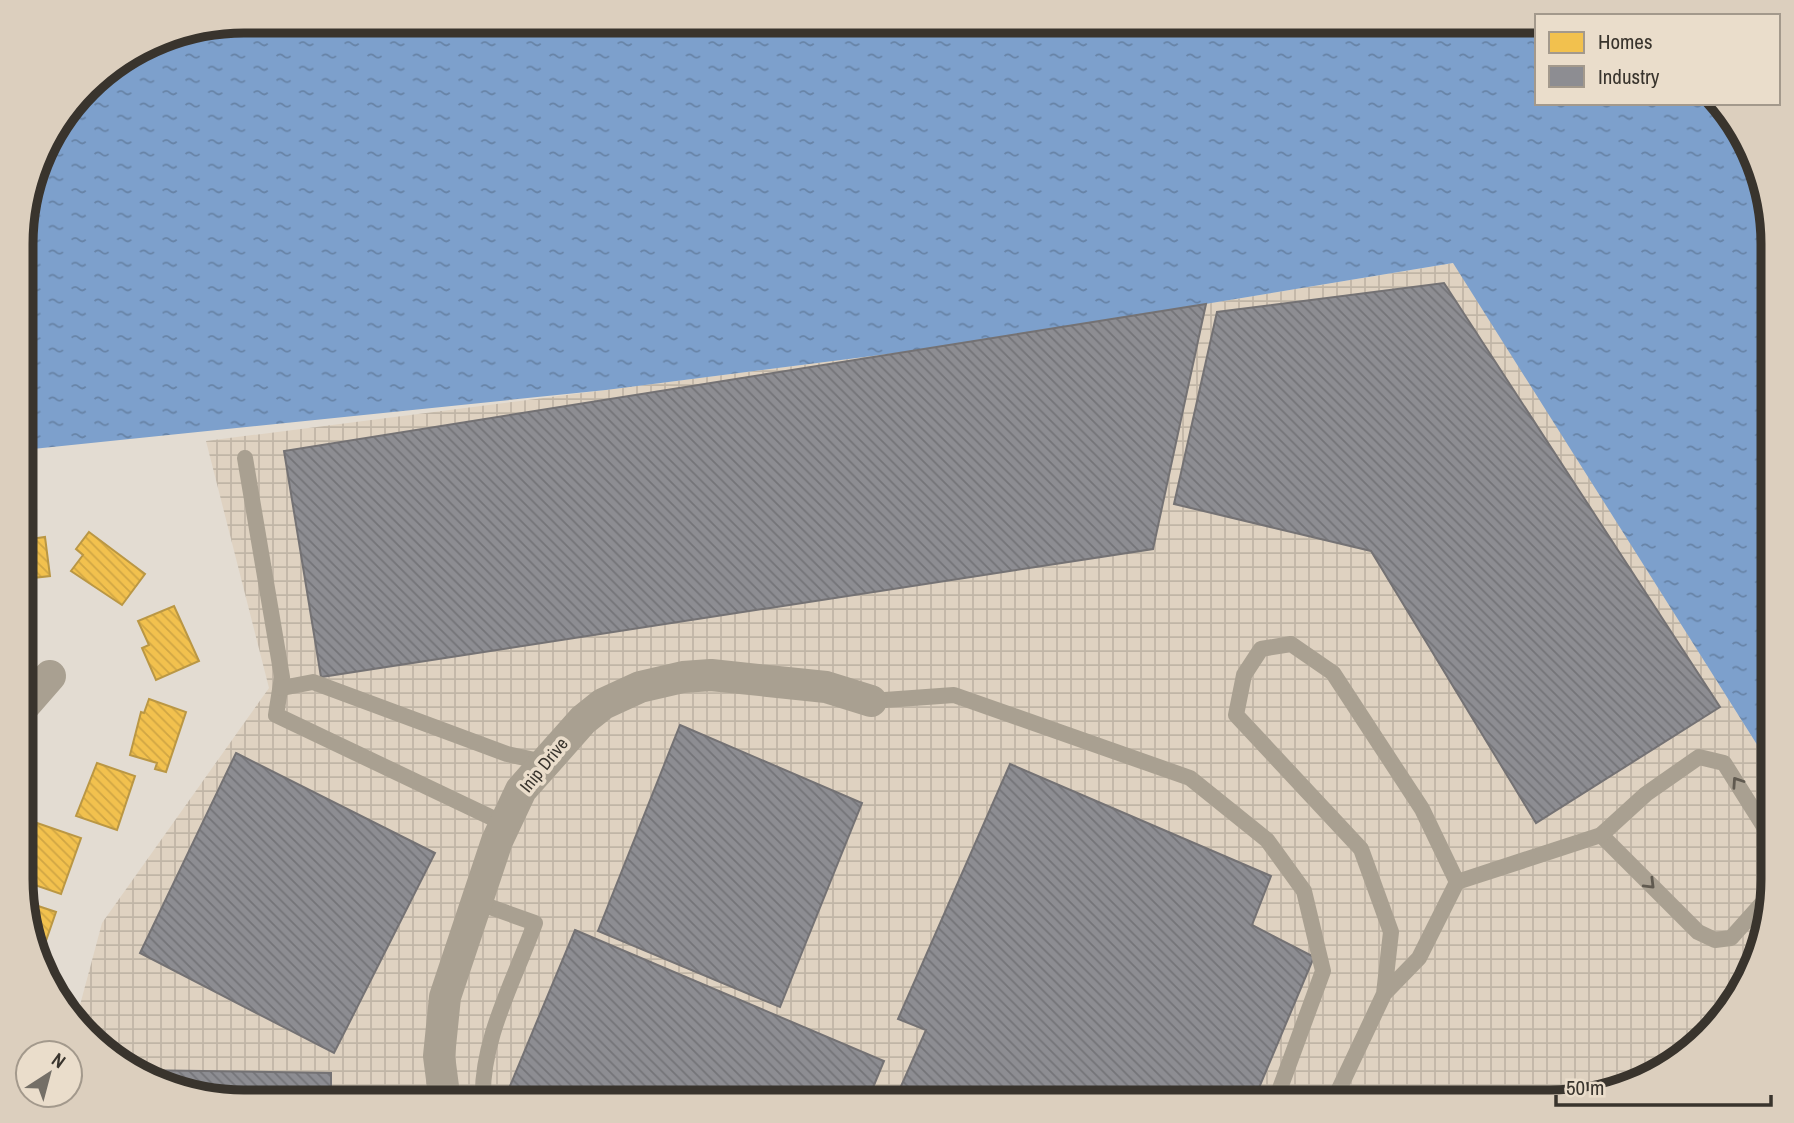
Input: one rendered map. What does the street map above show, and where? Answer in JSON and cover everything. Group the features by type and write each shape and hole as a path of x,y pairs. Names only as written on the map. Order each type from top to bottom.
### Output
{"street":[{"path":"33,696 50,676"},
{"name":"Inip Drive","path":"443,1090 439,1056 441,1020 445,997 476,902 505,824 521,790 566,737 603,704 640,687 683,677 760,678 826,687 871,701"}],"lane":[{"path":"246,458 282,688 276,715 505,824"},
{"path":"1339,1089 1384,994 1391,932 1361,849 1236,715 1244,675 1261,649 1291,644 1333,673 1422,809 1457,883"},
{"path":"282,688 313,682 507,754 544,762"},
{"path":"871,701 954,695 1190,778 1267,839 1304,891 1323,971 1280,1089"},
{"path":"1384,994 1419,958 1457,883 1601,835 1646,794 1699,757 1724,763 1760,820"},
{"path":"1601,835 1698,932 1715,940 1731,938 1758,907"},
{"path":"476,902 536,923 489,1047 482,1078 482,1090"}],"shaded area":[{"path":"1454,263 1760,749 1760,892 1757,920 1739,972 1708,1018 1667,1054 1643,1068 1591,1086 1563,1089 245,1090 190,1083 151,1068 105,1037 79,1009 102,923 269,688 206,441 951,346"}],"water":[{"path":"1535,33 1535,105 1708,105 1732,139 1754,190 1760,231 1760,749 1453,263 951,346 606,390 33,449 33,245 40,190 49,164 77,116 95,95 127,69 164,49 217,35"}],"building: Homes":[{"path":"89,532 145,574 122,605 71,571 83,555 76,549"},
{"path":"45,537 50,576 33,578 33,539"},
{"path":"174,606 199,661 156,680 142,648 149,645 138,621"},
{"path":"149,699 186,712 166,772 155,769 157,763 130,755 141,712 144,713"},
{"path":"97,763 135,776 117,830 76,816"},
{"path":"37,823 81,838 61,894 33,885 33,835"},
{"path":"35,905 56,912 44,945"}],"building: Industry":[{"path":"1444,283 1720,707 1536,823 1371,551 1174,504 1217,312"},
{"path":"1206,304 1153,549 321,677 284,451"},
{"path":"680,725 862,803 780,1007 598,931"},
{"path":"236,753 435,853 334,1053 140,953"},
{"path":"1010,764 1271,876 1252,925 1314,957 1258,1089 900,1090 926,1030 898,1019"},
{"path":"575,930 884,1061 872,1090 508,1090"},
{"path":"156,1070 331,1073 331,1090 245,1090 190,1083"}]}
